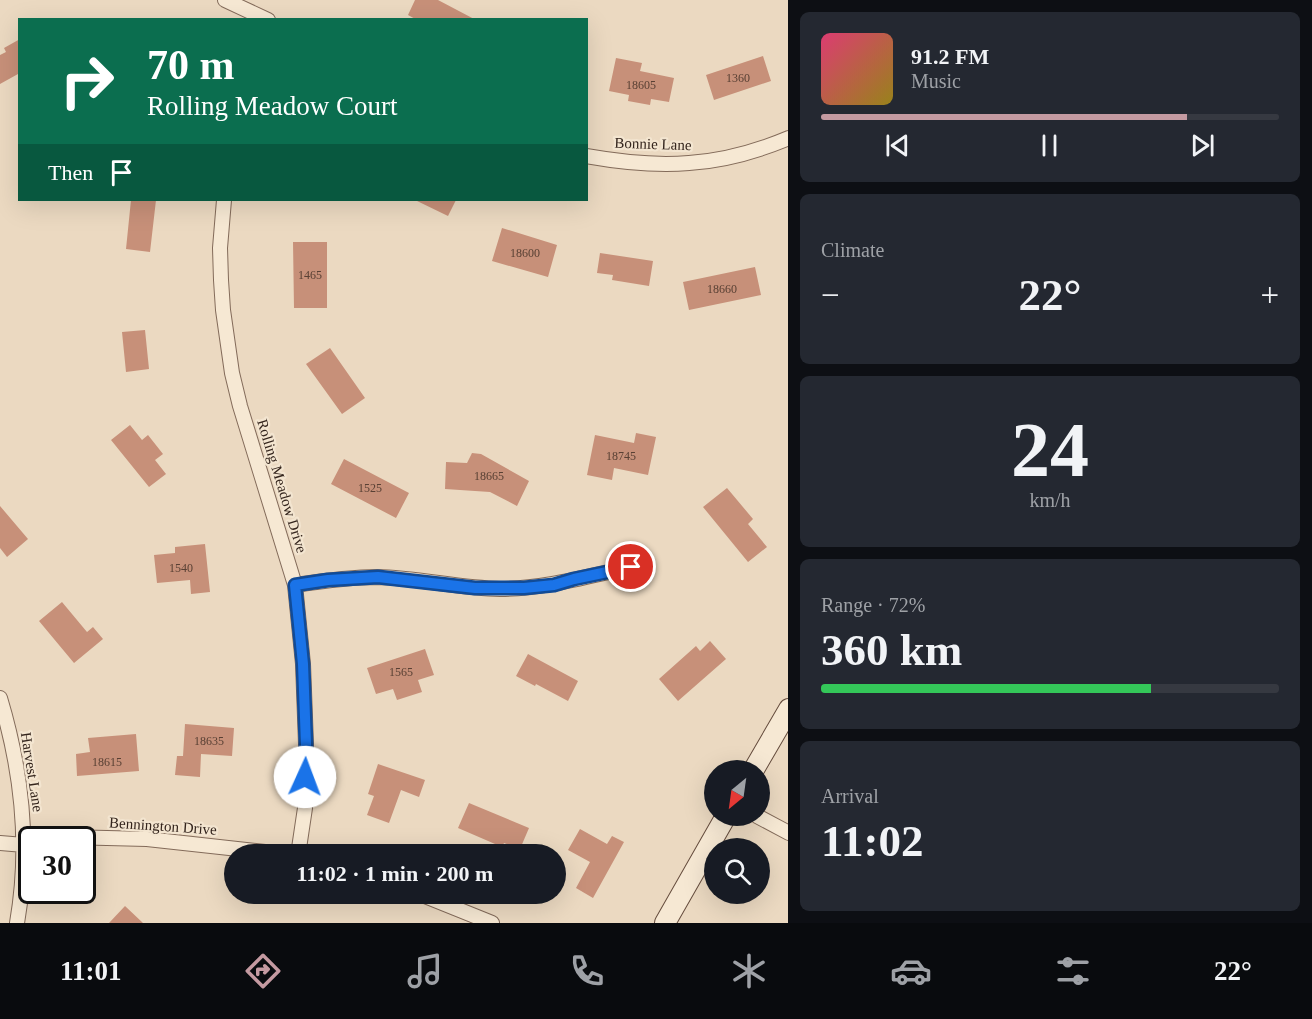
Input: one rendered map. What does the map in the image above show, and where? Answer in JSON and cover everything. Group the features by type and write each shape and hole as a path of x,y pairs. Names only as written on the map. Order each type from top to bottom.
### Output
{"street":[{"path":"225,0 264,18"},
{"name":"Bonnie Lane","path":"588,156 652,163 690,163 721,159 788,138"},
{"name":"Rolling Meadow Drive","path":"224,201 220,248 221,280 232,373 295,585 303,664 306,744 305,808 300,844"},
{"path":"295,585 328,580 378,577 475,588 524,588 554,585 631,567"},
{"name":"Harvest Lane","path":"0,698 10,735 25,826"},
{"path":"759,760 788,711"},
{"path":"770,823 788,832"},
{"path":"664,923 720,826"},
{"name":"Bennington Drive","path":"96,838 147,839 224,847"},
{"path":"0,843 18,844"},
{"name":"Harvest Lane","path":"17,923 21,904"},
{"path":"445,904 492,923"}],"building":[{"path":"415,0 438,0 472,18 413,18 408,15"},
{"path":"18,40 18,74 0,84 0,55 6,52 4,48"},
{"path":"763,56 771,81 714,100 706,75"},
{"path":"616,58 642,63 640,71 674,78 669,102 651,99 650,105 628,101 629,95 609,91"},
{"path":"131,201 156,201 150,252 126,249"},
{"path":"417,201 456,201 448,216"},
{"path":"502,228 557,245 548,277 492,261"},
{"path":"293,242 327,242 327,308 294,308"},
{"path":"600,253 653,261 649,286 612,280 613,275 597,273"},
{"path":"755,267 761,295 689,310 683,282"},
{"path":"145,330 149,369 126,372 122,332"},
{"path":"330,348 365,398 342,414 306,364"},
{"path":"130,425 142,440 148,435 163,454 155,460 166,474 149,487 111,440"},
{"path":"636,433 656,437 648,475 614,468 612,480 587,475 595,435 634,443"},
{"path":"472,453 481,454 529,481 517,506 490,492 445,489 446,462 467,463"},
{"path":"344,459 409,493 396,518 331,484"},
{"path":"727,488 753,519 748,524 767,547 748,562 703,507"},
{"path":"0,506 28,539 7,557 0,548"},
{"path":"205,544 210,592 191,594 190,580 157,583 154,555 175,553 175,547"},
{"path":"62,602 87,632 93,627 103,639 74,663 39,621"},
{"path":"710,641 726,659 678,701 659,679 696,646 700,651"},
{"path":"425,649 434,675 418,680 422,692 397,700 393,689 376,694 367,668"},
{"path":"528,654 578,681 568,701 516,676"},
{"path":"185,724 234,728 232,756 201,754 200,777 175,775 177,756 183,756"},
{"path":"136,734 139,771 77,776 76,754 90,752 88,738"},
{"path":"378,764 425,780 419,797 401,790 389,823 367,815 374,796 368,794"},
{"path":"469,803 529,828 522,844 495,844 458,828"},
{"path":"580,829 607,844 612,836 624,842 593,898 576,888 590,862 568,850"},
{"path":"125,906 143,923 109,923"}],"route":[{"path":"305,777 305,697 295,585 328,580 378,577 475,588 524,588 554,585 631,567"}]}
